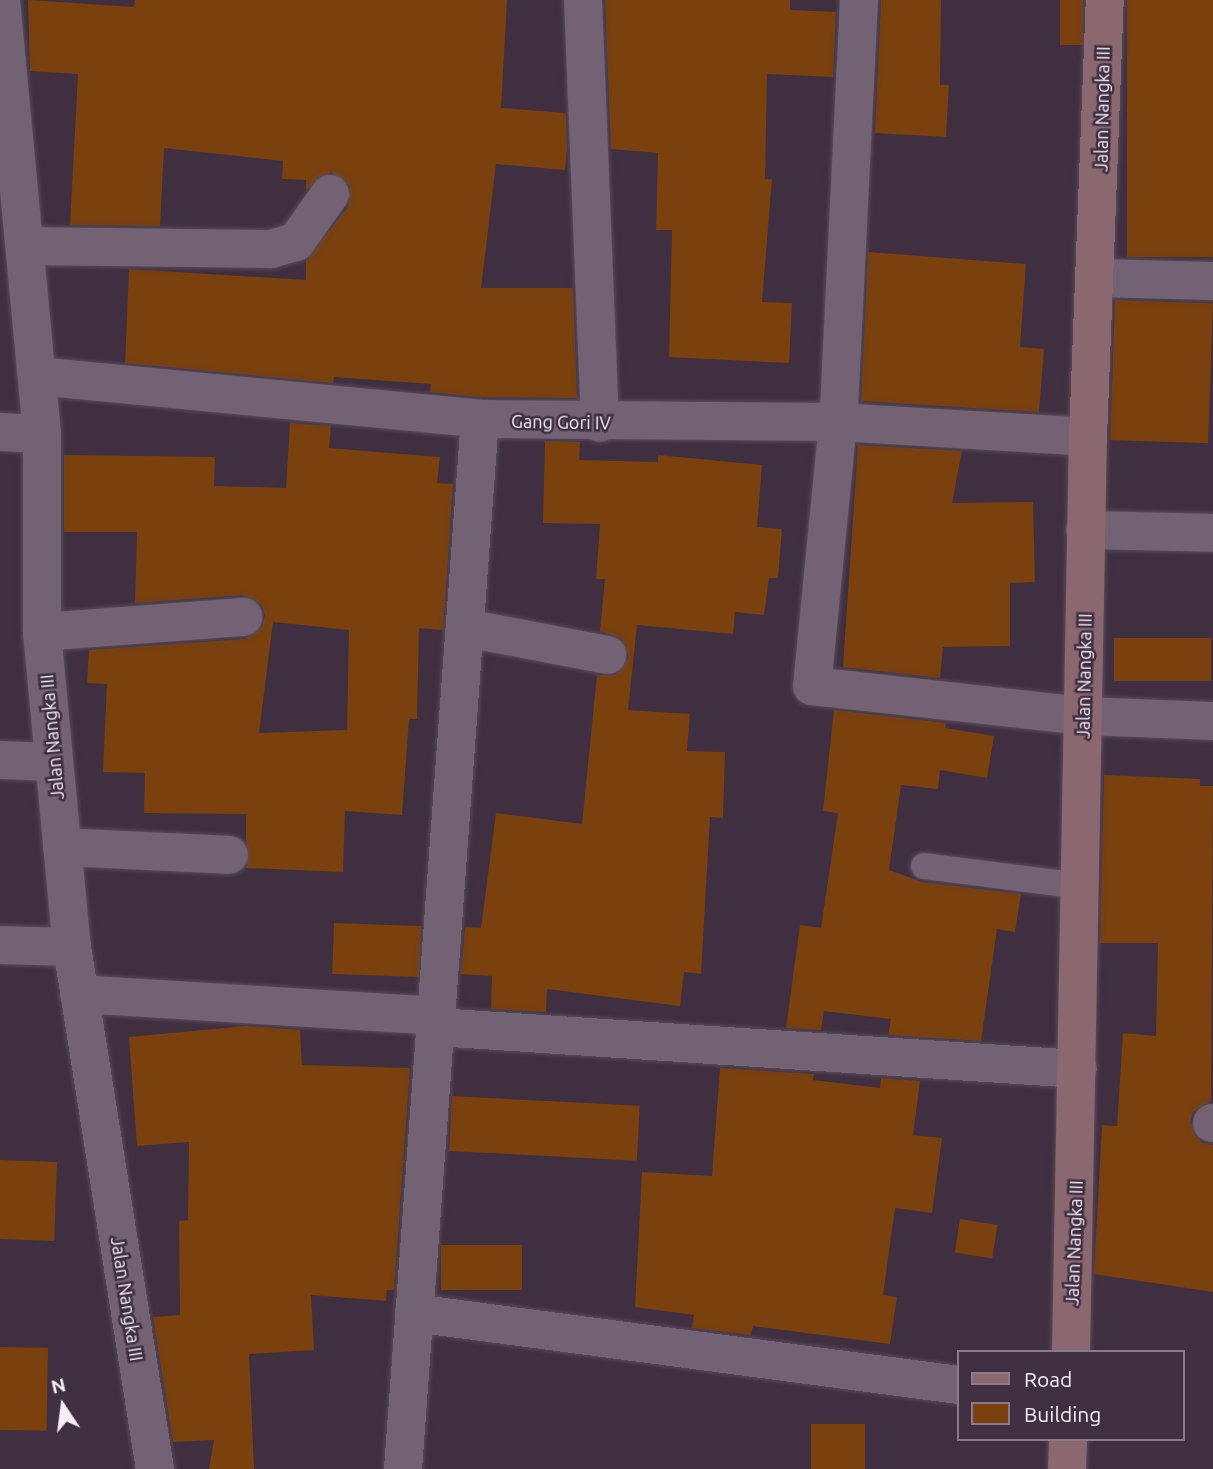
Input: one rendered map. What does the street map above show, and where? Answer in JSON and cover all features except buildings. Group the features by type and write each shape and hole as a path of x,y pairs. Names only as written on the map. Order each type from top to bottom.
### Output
{"street":[{"name":"Jalan Nangka III","path":"1,0 6,102 25,246 42,434 42,632 72,947 155,1469"},
{"path":"583,0 600,423"},
{"path":"859,0 838,422 812,686 1084,716 1213,721"},
{"name":"Jalan Nangka III","path":"1071,1350 1088,436 1098,278 1105,0"},
{"path":"25,246 271,249 296,242 330,194"},
{"path":"1098,278 1213,281"},
{"name":"Gang Gori IV","path":"37,376 480,419 600,423 838,422 1088,436"},
{"path":"403,1469 480,419"},
{"path":"0,432 42,434"},
{"path":"1086,530 1213,533"},
{"path":"42,632 243,617"},
{"path":"466,628 607,655"},
{"path":"0,760 53,762"},
{"path":"62,847 229,855"},
{"path":"0,945 72,947"},
{"path":"79,994 1078,1069"},
{"path":"414,1313 958,1385"},
{"path":"1067,1469 1068,1441"}],"lane":[{"path":"924,866 1081,886"}]}
